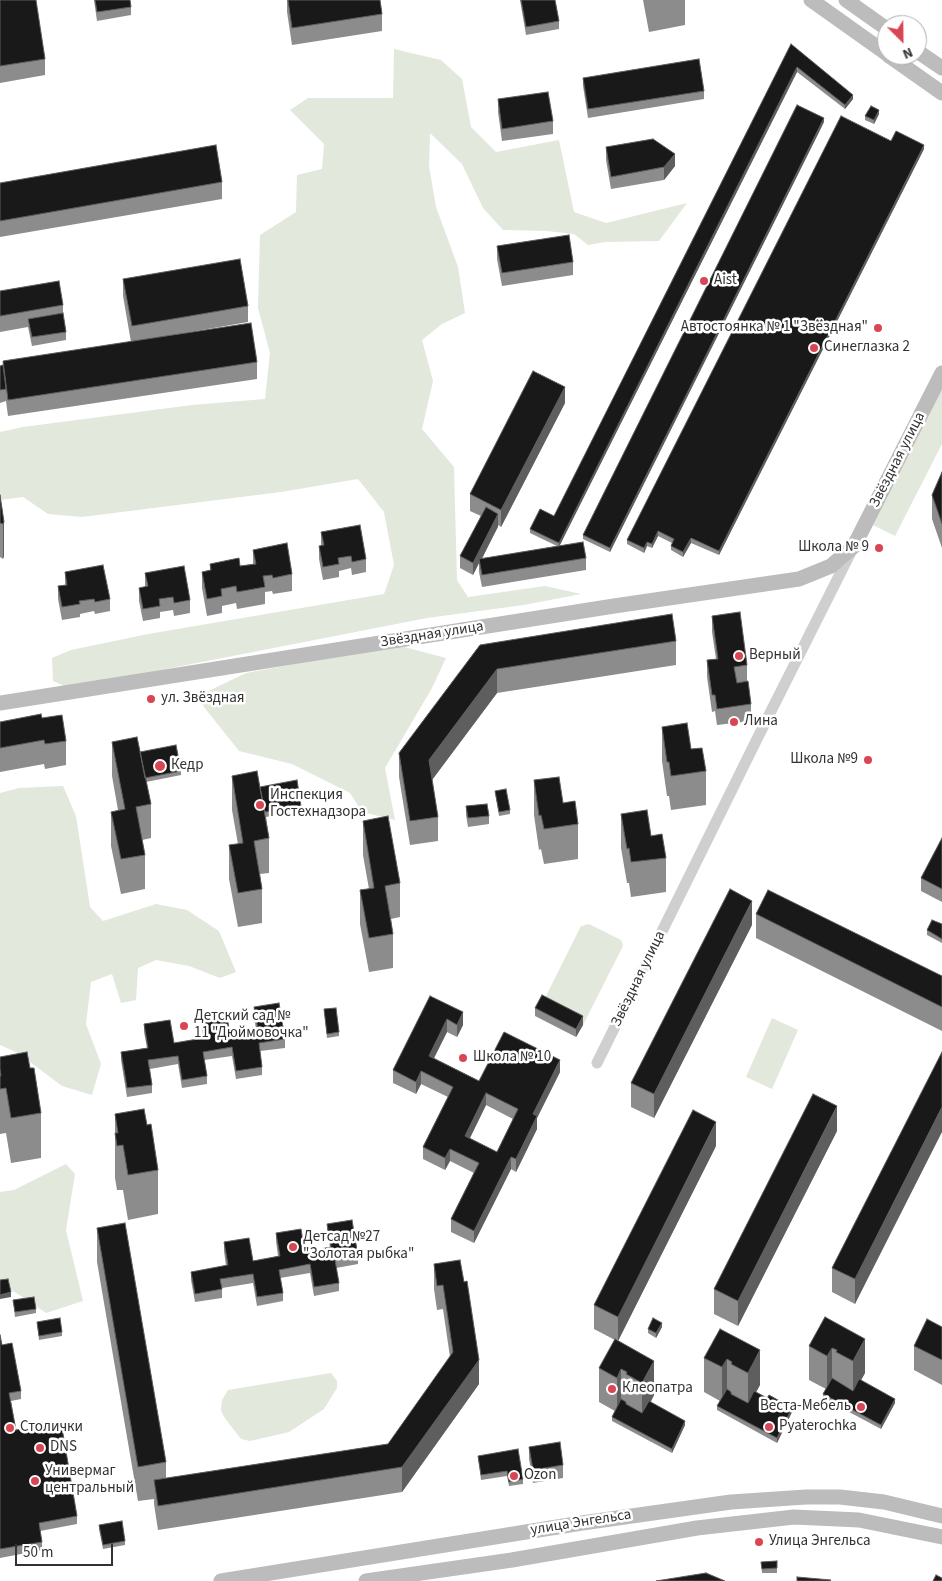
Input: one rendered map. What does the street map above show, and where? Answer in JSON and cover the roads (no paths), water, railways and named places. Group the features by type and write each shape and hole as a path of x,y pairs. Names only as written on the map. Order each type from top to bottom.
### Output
{"main road":[{"path":"810,0 877,47"},
{"path":"846,0 877,22"},
{"path":"927,58 942,68"},
{"path":"902,65 942,94"},
{"name":"Звёздная улица","path":"0,703 614,606 799,579 831,566 854,546 942,373"},
{"name":"улица Энгельса","path":"221,1581 582,1523 731,1502 806,1497 840,1497 884,1502 942,1516"},
{"name":"улица Энгельса","path":"366,1581 512,1560 697,1528 794,1517 859,1520 942,1537"}],"street":[{"name":"Звёздная улица","path":"597,1063 854,546"}],"place":[{"name":"Aist","path":"704,281"},
{"name":"Автостоянка № 1 \"Звёздная\"","path":"878,328"},
{"name":"Синеглазка 2","path":"814,348"},
{"name":"Школа № 9","path":"879,548"},
{"name":"Верный","path":"739,656"},
{"name":"ул. Звёздная","path":"151,699"},
{"name":"Лина","path":"734,722"},
{"name":"Школа №9","path":"868,760"},
{"name":"Кедр","path":"160,766"},
{"name":"Инспекция Гостехнадзора","path":"260,805"},
{"name":"Детский сад № 11 \"Дюймовочка\"","path":"184,1026"},
{"name":"Школа № 10","path":"463,1058"},
{"name":"Детсад №27 \"Золотая рыбка\"","path":"293,1247"},
{"name":"Клеопатра","path":"612,1389"},
{"name":"Веста-Мебель","path":"861,1407"},
{"name":"Pyaterochka","path":"769,1427"},
{"name":"Столички","path":"10,1428"},
{"name":"DNS","path":"40,1448"},
{"name":"Ozon","path":"514,1476"},
{"name":"Универмаг центральный","path":"35,1481"},
{"name":"Улица Энгельса","path":"759,1542"}]}
